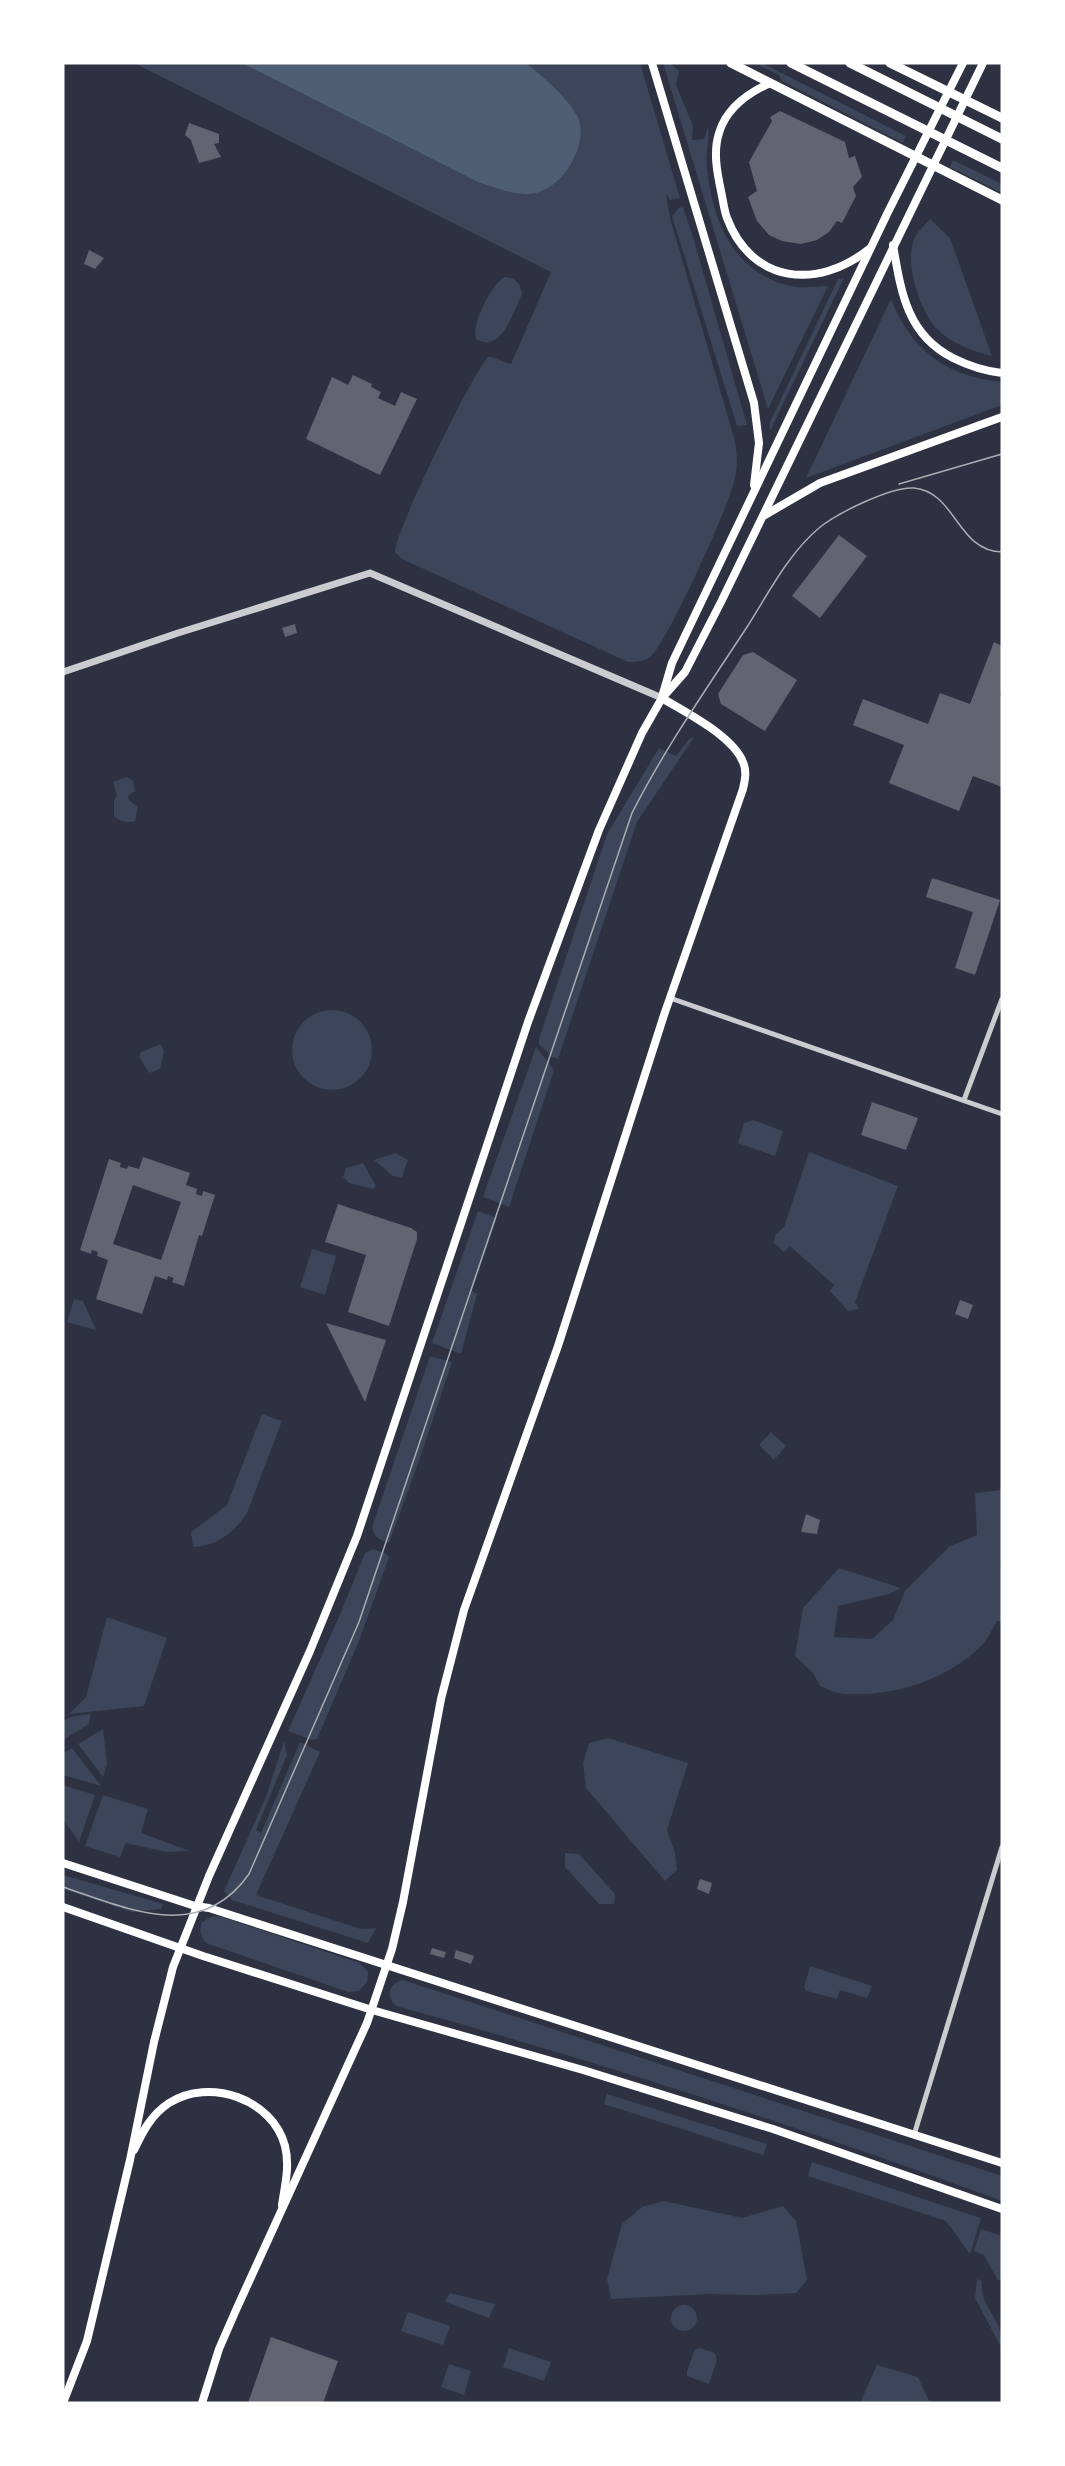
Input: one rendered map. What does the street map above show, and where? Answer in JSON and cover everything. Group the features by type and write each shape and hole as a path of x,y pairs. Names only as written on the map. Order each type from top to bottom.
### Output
{"highway":[{"path":"731,63 1002,200"},
{"path":"791,63 1002,168"},
{"path":"850,63 1002,139"},
{"path":"890,63 1002,118"}],"main road":[{"path":"652,63 754,403 759,443 758,466 751,498"},
{"path":"63,2403 87,2341 173,1967 229,1829 310,1651 357,1536 528,1022 605,814 662,698 672,663 888,212 963,63"},
{"path":"662,698 685,672 983,63"},
{"path":"770,83 736,105 726,117 719,132 716,150 717,172 727,217 736,235 749,252 762,262 777,271 793,275 834,271 853,261 872,246"},
{"path":"893,245 899,281 909,314 928,342 965,364 987,372 1002,373"},
{"path":"763,516 820,483 1002,417"},
{"path":"202,2403 219,2349 372,2010 403,1902 441,1699 464,1610 558,1346 670,998 746,775 744,762 734,747 662,698"},
{"path":"63,1863 387,1963 1002,2163"},
{"path":"63,1907 203,1956 372,2010 583,2070 734,2117 1002,2209"},
{"path":"130,2157 145,2128 155,2115 170,2103 184,2096 210,2091 227,2093 262,2110 276,2126 285,2145 288,2167 280,2216"}],"street":[{"path":"63,672 178,633 370,573 662,698"},
{"path":"670,998 1002,1114"},
{"path":"964,1100 1002,999"},
{"path":"914,2135 1002,1847"}],"shaded area":[{"path":"134,63 640,63 680,198 670,200 666,194 670,218 735,441 737,460 731,492 711,542 683,602 650,657 642,661 628,662 402,559 395,552 420,487 467,392 488,357 511,364 551,272"},
{"path":"242,63 526,63 556,89 570,105 579,120 581,132 579,144 568,169 549,187 527,194 508,192 478,182"},
{"path":"663,63 670,63 679,71 676,85 693,126 692,140 704,139 708,127 707,163 710,189 715,209 731,244 757,272 775,281 796,287 828,286 768,409"},
{"path":"755,63 762,63 906,136 903,143 782,81 779,75"},
{"path":"953,160 1002,184 1002,193 950,167"},
{"path":"683,207 747,425 737,426 672,216"},
{"path":"930,219 950,238 992,356 949,339 931,321 919,298 912,272 912,247 915,237"},
{"path":"504,277 517,281 521,290 522,294 515,311 500,336 493,341 485,342 476,339 476,324 483,306 493,288"},
{"path":"844,278 770,431 770,422 838,279"},
{"path":"891,299 909,333 933,358 964,374 1002,382 1002,405 806,478"},
{"path":"694,737 637,822 558,1059 552,1057 539,1044 539,1039 607,834 659,748 676,756 689,739"},
{"path":"127,777 133,781 135,791 128,796 129,800 138,807 135,821 129,822 114,816 114,800 117,795 113,782"},
{"path":"332,1010 347,1013 360,1022 369,1035 372,1050 369,1065 360,1078 347,1087 332,1090 317,1087 304,1078 295,1065 292,1050 295,1035 304,1022 317,1013"},
{"path":"161,1044 164,1051 160,1069 149,1073 139,1056 141,1052"},
{"path":"536,1047 554,1070 509,1207 483,1197"},
{"path":"753,1120 783,1131 775,1156 738,1143 744,1123"},
{"path":"809,1152 898,1186 855,1302 859,1309 848,1311 830,1291 834,1285 790,1246 784,1252 773,1242 776,1234 784,1227"},
{"path":"396,1153 408,1160 402,1177 393,1176 374,1160"},
{"path":"363,1163 376,1186 373,1189 349,1183 343,1177 346,1168"},
{"path":"478,1211 497,1218 472,1291 477,1294 461,1354 432,1343"},
{"path":"312,1249 336,1256 325,1295 300,1287"},
{"path":"74,1299 83,1301 96,1330 67,1322"},
{"path":"430,1356 452,1362 389,1543 378,1538 372,1527"},
{"path":"262,1414 282,1421 247,1513 224,1537 210,1544 193,1547 191,1532 227,1505"},
{"path":"771,1432 786,1446 774,1460 759,1445"},
{"path":"1002,1490 1000,1565 1002,1622 997,1621 982,1645 954,1667 901,1689 846,1694 820,1686 813,1673 795,1656 803,1608 839,1568 901,1588 889,1594 838,1606 834,1637 872,1639 893,1620 905,1591 950,1546 977,1535 975,1493"},
{"path":"373,1549 389,1557 359,1641 317,1739 312,1740 288,1731 365,1553"},
{"path":"107,1617 167,1638 144,1706 69,1714 86,1697"},
{"path":"91,1714 89,1724 63,1740 63,1721 71,1717"},
{"path":"103,1729 107,1764 103,1777 78,1744"},
{"path":"608,1738 688,1763 667,1830 675,1853 677,1870 665,1881 586,1788 583,1763 589,1743"},
{"path":"284,1741 287,1755 256,1830 261,1833 300,1742 320,1752 256,1895 361,1929 376,1928 368,1943 232,1900 224,1891 266,1797"},
{"path":"72,1748 101,1786 63,1775 63,1753"},
{"path":"63,1785 95,1795 79,1842 63,1819"},
{"path":"103,1795 148,1809 141,1833 190,1851 166,1852 126,1843 120,1857 85,1846"},
{"path":"565,1853 579,1854 615,1894 614,1904 599,1904 565,1867"},
{"path":"63,1875 163,1904 161,1909 132,1912 63,1889"},
{"path":"213,1916 360,1963 368,1972 367,1982 359,1991 348,1992 206,1943 202,1938 201,1925"},
{"path":"810,1966 872,1986 867,1998 840,1990 837,1999 807,1991 804,1988"},
{"path":"403,1980 1002,2176 1002,2201 701,2097 473,2027 396,2006 390,1999 390,1991 394,1984"},
{"path":"607,2094 767,2144 763,2155 604,2104"},
{"path":"812,2162 981,2218 970,2254 946,2221 808,2176"},
{"path":"664,2201 742,2218 783,2206 796,2221 807,2280 796,2293 709,2294 611,2299 607,2279 622,2224 642,2207"},
{"path":"981,2229 1002,2236 1002,2278 998,2281 984,2255 974,2251"},
{"path":"977,2279 982,2281 984,2299 999,2329 1001,2347 975,2298"},
{"path":"450,2293 495,2304 489,2318 448,2303 445,2301"},
{"path":"684,2305 693,2309 697,2318 693,2327 684,2331 675,2327 671,2318 675,2309"},
{"path":"408,2312 450,2326 443,2345 401,2331"},
{"path":"509,2348 551,2362 544,2381 503,2367"},
{"path":"700,2348 715,2353 717,2360 709,2384 687,2376 695,2349"},
{"path":"449,2364 471,2371 464,2395 441,2387"},
{"path":"877,2365 918,2377 930,2403 860,2403"}],"building":[{"path":"780,111 845,142 849,158 855,156 862,177 853,187 856,196 842,223 837,221 829,232 817,240 801,244 782,241 769,235 757,221 748,197 757,191 749,162 772,121 770,117"},
{"path":"189,123 219,134 219,143 214,144 221,157 199,163 191,140 185,135"},
{"path":"89,250 104,258 95,269 84,264"},
{"path":"353,375 372,384 371,387 381,392 378,398 395,406 401,392 417,399 380,475 306,439 332,377 348,385"},
{"path":"839,535 867,556 820,618 792,596"},
{"path":"295,624 297,633 285,637 282,628"},
{"path":"994,642 1002,646 1000,696 1002,697 1002,787 973,776 959,811 889,783 904,745 853,725 863,699 928,724 940,693 970,704"},
{"path":"753,652 797,680 765,731 721,704 718,694 743,655"},
{"path":"932,878 1000,900 975,975 955,968 973,912 926,897"},
{"path":"872,1102 918,1118 906,1150 861,1135"},
{"path":"143,1157 190,1173 186,1185 197,1189 196,1194 202,1196 203,1191 215,1195 202,1236 199,1235 184,1286 172,1282 174,1278 168,1276 167,1280 155,1276 142,1314 96,1299 108,1260 97,1256 98,1252 92,1250 91,1254 80,1250 109,1159 121,1163 120,1167 127,1169 128,1166 139,1169","holes":["133,1185 181,1202 161,1260 113,1244"]},
{"path":"338,1204 417,1232 417,1239 389,1326 348,1312 366,1255 325,1242"},
{"path":"960,1300 973,1305 968,1319 955,1314"},
{"path":"326,1323 386,1340 365,1402"},
{"path":"806,1514 820,1520 817,1534 801,1532"},
{"path":"700,1879 712,1883 709,1894 697,1889"},
{"path":"432,1948 446,1952 444,1958 430,1954"},
{"path":"456,1950 474,1956 471,1964 454,1958"},
{"path":"271,2337 338,2361 323,2403 248,2403"}],"tram line":[{"path":"899,484 1002,454"},
{"path":"63,1887 137,1911 162,1915 185,1914 208,1909 230,1896 249,1874 359,1622 632,813 672,742 788,562 808,538 838,516 878,496 892,491 914,488 928,492 939,500 975,542 987,549 1002,552"}]}
